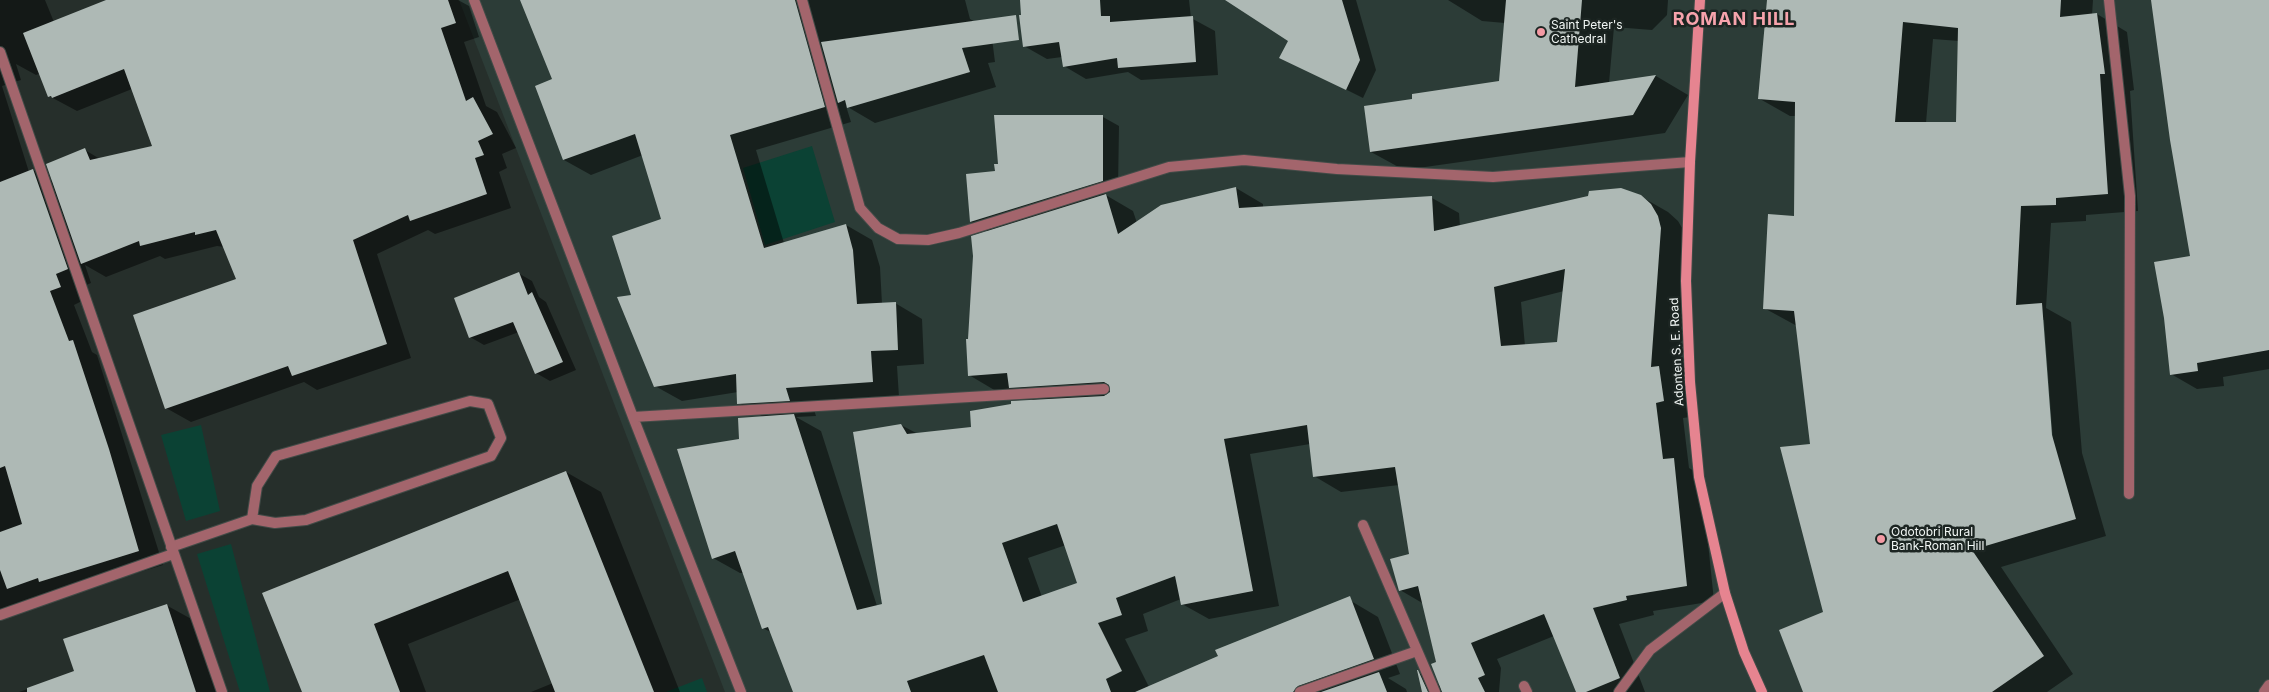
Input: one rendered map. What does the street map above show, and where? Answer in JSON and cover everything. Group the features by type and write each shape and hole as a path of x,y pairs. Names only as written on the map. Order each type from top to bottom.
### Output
{"street":[{"path":"474,0 633,417 741,692"},
{"path":"802,0 860,208 878,228 898,239 928,240 959,233 1169,167 1244,160 1337,169 1493,177 1690,162"},
{"name":"Adonten S. E. Road","path":"1700,0 1690,162 1686,281 1690,382 1699,477 1725,593 1744,652 1762,692"},
{"path":"2109,0 2130,196 2129,494"},
{"path":"0,52 222,692"},
{"path":"633,417 1104,389"},
{"path":"0,615 252,520 275,523 306,520 491,456 501,438 488,404 470,401 276,456 257,486 252,520"},
{"path":"1362,525 1434,692"},
{"path":"1619,692 1650,650 1725,593"},
{"path":"1300,692 1417,651"},
{"path":"2264,692 2269,686"}],"shaded area":[{"path":"459,0 2269,0 2269,692 725,692"}],"green space":[{"path":"812,146 835,222 765,245 743,168"},
{"path":"201,425 220,511 186,521 161,435"},
{"path":"231,544 270,692 240,692 197,554"},
{"path":"702,678 707,692 666,692"}],"building":[{"path":"106,0 448,0 456,23 441,28 466,101 473,97 493,134 478,141 484,155 475,158 487,194 410,221 408,215 353,240 387,344 292,376 288,366 165,409 133,315 236,279 216,230 195,235 195,232 140,246 139,241 81,264 46,164 85,148 90,160 152,146 124,69 52,98 51,96 48,97 23,33"},
{"path":"520,0 795,0 825,107 730,135 764,248 846,224 853,250 857,304 896,302 898,350 871,351 873,382 786,388 790,401 737,404 736,374 654,387 617,297 631,295 612,236 661,219 635,134 563,160 535,86 552,79"},
{"path":"1020,0 1100,0 1101,16 1110,16 1110,22 1193,16 1196,62 1118,68 1117,58 1063,67 1059,42 1023,47 1019,15 1021,15"},
{"path":"1225,0 1342,0 1360,60 1346,90 1279,58 1288,41"},
{"path":"1506,0 1582,0 1575,87 1656,75 1633,115 1370,152 1364,106 1412,99 1412,94 1499,81"},
{"path":"1767,0 2061,0 2060,17 2097,13 2105,74 2100,74 2108,194 2056,198 2056,205 2021,206 2016,305 2042,303 2052,435 2076,519 1972,550 2044,656 1992,692 1803,692 1779,630 1823,612 1780,447 1810,444 1794,311 1763,309 1768,214 1794,216 1795,102 1758,99","holes":["1903,22 1958,28 1956,122 1895,122"]},
{"path":"2151,0 2269,0 2269,350 2197,363 2198,371 2170,375 2164,318 2154,262 2190,256 2170,140"},
{"path":"1016,15 1019,40 962,48 970,72 847,108 845,100 838,103 821,42"},
{"path":"994,115 1103,115 1103,181 970,222 966,174 995,171 994,164 998,164"},
{"path":"33,169 68,269 56,274 61,287 50,291 69,341 73,340 109,449 139,551 39,582 38,578 7,589 0,570 0,532 22,524 5,466 0,468 0,182"},
{"path":"1236,187 1239,208 1432,196 1434,231 1588,196 1589,191 1621,188 1641,195 1651,204 1658,216 1661,228 1651,367 1659,366 1664,401 1656,403 1663,459 1674,458 1687,586 1626,596 1627,600 1593,608 1620,678 1586,692 1576,692 1544,614 1471,643 1485,675 1478,678 1485,692 1442,692 1431,664 1436,662 1418,586 1399,591 1390,559 1409,554 1395,467 1313,477 1307,425 1224,439 1253,591 1181,605 1175,576 1116,598 1122,615 1098,623 1122,671 1106,679 1111,692 998,692 984,655 907,681 911,692 793,692 768,627 762,629 735,551 712,559 677,449 739,439 738,418 794,414 857,610 882,604 853,432 901,424 907,434 971,427 970,411 1011,404 1011,401 1104,396 1110,392 1109,385 1104,382 1009,388 1007,373 968,376 966,339 968,339 973,256 971,236 1106,194 1118,234 1161,205","holes":["1565,269 1557,342 1501,346 1494,287","1057,524 1077,583 1023,602 1002,543"]},
{"path":"519,272 528,295 532,292 563,362 535,374 513,322 469,338 454,298"},
{"path":"566,471 654,692 555,692 508,571 374,624 400,692 302,692 262,593"},
{"path":"1350,596 1374,659 1298,686 1293,692 1135,692 1218,656 1215,650"},
{"path":"167,604 196,692 27,692 27,688 74,671 63,639"},
{"path":"1418,670 1428,692 1422,692"},
{"path":"1379,672 1387,692 1321,692"}],"place":[{"name":"Saint Peter's Cathedral","path":"1541,32"},
{"name":"Odotobri Rural Bank-Roman Hill","path":"1881,539"}],"district":[{"name":"ROMAN HILL","path":"1734,20"}]}
